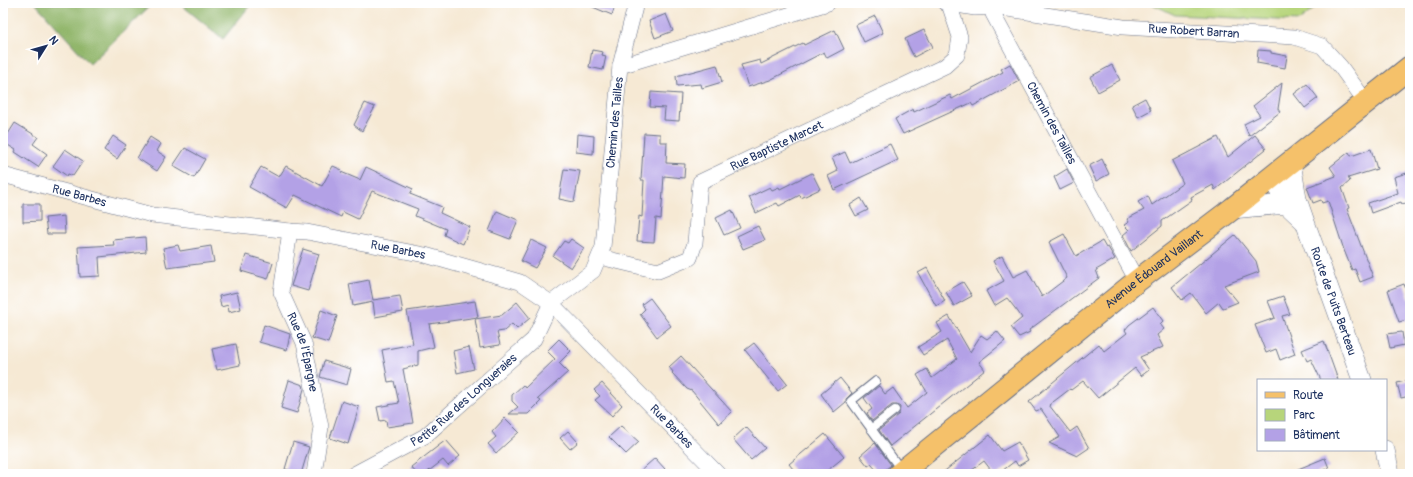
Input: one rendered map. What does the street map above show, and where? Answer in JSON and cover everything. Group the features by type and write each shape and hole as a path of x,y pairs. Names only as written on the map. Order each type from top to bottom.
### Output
{"main road":[{"name":"Avenue Édouard Vaillant","path":"901,473 1137,281 1232,209 1410,67"}],"street":[{"path":"620,66 636,3"},
{"name":"Chemin des Tailles","path":"551,302 593,271 603,247 620,66 828,3"},
{"path":"946,3 975,8 995,5"},
{"name":"Rue Baptiste Marcet","path":"600,257 658,271 690,258 695,243 700,182 945,66 957,55 960,37 949,4"},
{"name":"Chemin des Tailles","path":"995,5 993,14 1137,281"},
{"name":"Rue Robert Barran","path":"995,5 1123,27 1294,37 1322,46 1340,66 1366,102"},
{"path":"1291,162 1292,202"},
{"name":"Rue Barbes","path":"3,175 152,215 307,232 425,255 520,282 551,302 718,474"},
{"path":"1272,177 1292,202"},
{"path":"1232,209 1292,202"},
{"name":"Route de Puits Berteau","path":"1292,202 1305,222 1362,379"},
{"name":"Rue de l'Épargne","path":"290,231 281,292 304,343 321,427 314,474"},
{"name":"Petite Rue des Longueraies","path":"354,474 425,436 534,339 551,302"},
{"path":"1385,451 1390,474"}],"lane":[{"path":"876,381 850,401 901,473"},
{"path":"871,429 895,410"}],"green space":[{"path":"35,3 153,3 90,64"},
{"path":"179,3 252,3 223,39"},
{"path":"1150,3 1321,3 1299,21 1175,15"}],"building":[{"path":"583,3 616,3 612,15"},
{"path":"666,14 673,31 655,38 649,21"},
{"path":"875,16 883,33 864,42 856,25"},
{"path":"835,30 844,49 827,58 824,52 770,80 748,87 741,65 760,60 761,64 803,43 804,45"},
{"path":"924,30 933,47 914,57 905,39"},
{"path":"592,50 603,52 602,55 606,56 603,70 589,67"},
{"path":"1258,50 1271,51 1271,53 1287,56 1285,68 1257,63"},
{"path":"1010,64 1019,81 973,106 971,103 903,134 895,119 913,109 914,112 950,95 952,99 1003,72 1001,69"},
{"path":"717,65 722,82 702,88 701,84 677,86 676,76"},
{"path":"1112,65 1120,80 1098,92 1090,77"},
{"path":"1282,83 1278,109 1280,112 1249,136 1244,124 1260,116 1253,106"},
{"path":"1307,84 1318,98 1305,108 1294,94"},
{"path":"651,92 681,94 679,121 664,120 665,108 650,107"},
{"path":"1145,98 1151,110 1138,117 1132,105"},
{"path":"365,103 375,107 362,131 354,125"},
{"path":"15,123 38,137 33,144 47,154 38,167 3,142"},
{"path":"644,133 660,134 660,142 667,142 666,163 685,164 684,178 664,176 661,219 656,218 654,242 637,241 639,216 642,217 644,180 641,180"},
{"path":"577,134 594,136 593,154 576,152"},
{"path":"1255,135 1266,149 1215,190 1213,185 1191,197 1192,200 1162,221 1162,226 1131,251 1123,235 1129,230 1124,225 1129,222 1127,219 1144,210 1138,202 1148,196 1152,205 1183,183 1172,161 1218,137 1228,157"},
{"path":"113,136 126,145 117,159 104,150"},
{"path":"150,137 161,144 157,151 166,157 157,171 137,158"},
{"path":"890,144 898,160 834,190 828,176 838,171 832,158 845,152 850,163"},
{"path":"185,148 205,159 194,178 173,166"},
{"path":"65,149 83,161 73,176 68,174 67,176 53,166"},
{"path":"1371,149 1377,169 1348,178 1350,181 1342,188 1349,208 1347,209 1373,277 1360,282 1355,269 1352,270 1344,250 1328,201 1322,203 1321,200 1313,203 1307,187 1336,176 1330,167 1349,152 1351,156"},
{"path":"1102,159 1109,174 1096,181 1089,166"},
{"path":"286,166 322,186 333,166 342,170 341,172 360,180 366,167 413,189 410,194 442,207 440,213 470,227 463,244 444,235 446,229 415,216 418,209 372,191 358,219 343,212 341,217 295,195 287,208 249,187 261,167 279,177"},
{"path":"564,169 580,171 574,202 559,199"},
{"path":"1067,169 1074,183 1060,190 1054,177"},
{"path":"1410,172 1410,202 1402,204 1401,202 1371,213 1368,203 1398,193 1394,177"},
{"path":"812,173 820,189 801,198 800,195 779,206 777,203 756,213 749,197 770,187 772,190 779,187 780,189"},
{"path":"861,198 868,210 856,216 850,205"},
{"path":"23,204 40,204 40,221 23,222"},
{"path":"732,210 740,228 724,235 716,218"},
{"path":"497,211 518,220 510,239 489,231"},
{"path":"64,216 65,234 47,234 45,218"},
{"path":"758,226 765,240 743,249 737,236"},
{"path":"1064,234 1076,256 1102,241 1106,248 1108,247 1115,259 1096,270 1099,278 1029,330 1030,332 1019,337 1011,327 1022,318 1018,312 1007,298 994,306 986,291 1004,281 993,261 1002,256 1013,277 1027,270 1042,297 1067,278 1049,242"},
{"path":"1235,235 1256,261 1259,272 1224,285 1238,302 1223,308 1219,302 1206,313 1191,293 1182,300 1172,287"},
{"path":"145,237 146,252 99,257 100,276 80,277 78,247 114,245 113,240"},
{"path":"571,239 584,248 571,268 553,256 564,241 568,243"},
{"path":"531,240 547,248 535,268 521,261"},
{"path":"178,245 180,251 211,246 214,262 167,268 163,248"},
{"path":"303,249 319,254 308,291 291,286"},
{"path":"246,255 273,263 268,279 241,271"},
{"path":"927,268 945,301 936,306 918,273"},
{"path":"369,280 373,300 400,296 403,312 375,317 373,302 353,306 349,284"},
{"path":"963,282 972,296 954,306 946,292"},
{"path":"1404,284 1410,301 1410,319 1399,322 1388,290"},
{"path":"237,292 241,309 229,312 228,305 221,307 219,296"},
{"path":"1283,296 1290,314 1282,316 1295,354 1280,360 1276,349 1266,353 1255,325 1275,318 1268,301"},
{"path":"650,298 671,326 657,337 640,314 645,309 642,304"},
{"path":"475,301 478,317 429,324 434,347 418,351 418,365 403,369 413,423 387,427 386,420 380,421 377,407 399,403 394,381 388,382 382,350 413,344 407,311"},
{"path":"517,302 530,318 517,329 512,324 504,331 497,332 500,345 480,348 475,319 502,315"},
{"path":"1153,307 1163,321 1160,324 1164,329 1157,335 1163,347 1140,357 1149,370 1141,376 1135,368 1098,398 1083,381 1071,390 1070,389 1049,405 1070,432 1077,427 1089,448 1077,456 1049,443 1060,437 1041,409 1036,411 1029,402 1099,344 1104,351 1127,333 1125,330 1129,325"},
{"path":"321,310 337,316 328,343 312,338"},
{"path":"949,316 970,352 981,335 987,339 997,331 1005,341 979,362 985,370 890,446 879,430 899,414 900,407 897,405 892,405 872,421 867,413 872,409 864,398 879,386 885,394 893,388 907,408 927,392 917,375 927,369 932,378 957,359 947,340 923,355 918,347 942,332 937,323"},
{"path":"264,325 290,334 287,350 259,342"},
{"path":"1402,332 1404,345 1390,348 1387,334"},
{"path":"559,339 571,351 559,363 568,372 538,399 541,401 528,414 509,414 518,407 512,401 512,395 523,385 525,388 555,359 547,351"},
{"path":"1324,341 1338,379 1321,379 1311,359 1307,361 1302,350"},
{"path":"754,343 787,384 778,391 745,350"},
{"path":"236,344 240,365 217,370 212,349"},
{"path":"469,347 474,369 457,373 453,351"},
{"path":"681,356 732,412 719,424 692,391 687,389 672,373 673,372 669,367"},
{"path":"324,361 351,369 347,385 320,377"},
{"path":"840,378 852,393 846,399 846,402 834,412 821,394"},
{"path":"289,380 303,385 304,389 297,413 281,408"},
{"path":"1410,380 1410,396 1401,398 1397,383"},
{"path":"602,383 622,405 612,416 595,400 600,396 594,390"},
{"path":"342,401 359,407 348,444 330,438"},
{"path":"505,418 519,432 496,453 488,444 496,437 492,432"},
{"path":"621,426 639,442 626,454 609,437"},
{"path":"746,427 765,448 751,460 733,439"},
{"path":"568,431 578,442 570,449 560,438"},
{"path":"825,434 844,457 823,474 797,474 789,464"},
{"path":"990,435 1002,451 1018,442 1028,460 1018,466 1015,461 998,474 994,474 984,461 967,474 941,474"},
{"path":"446,440 460,456 448,466 443,460 425,474 417,474 411,467"},
{"path":"293,442 309,447 301,474 285,469"},
{"path":"875,443 891,465 880,474 871,464 868,466 860,456"},
{"path":"655,458 665,469 660,474 637,474"},
{"path":"1325,458 1329,468 1314,474 1286,474"}]}
